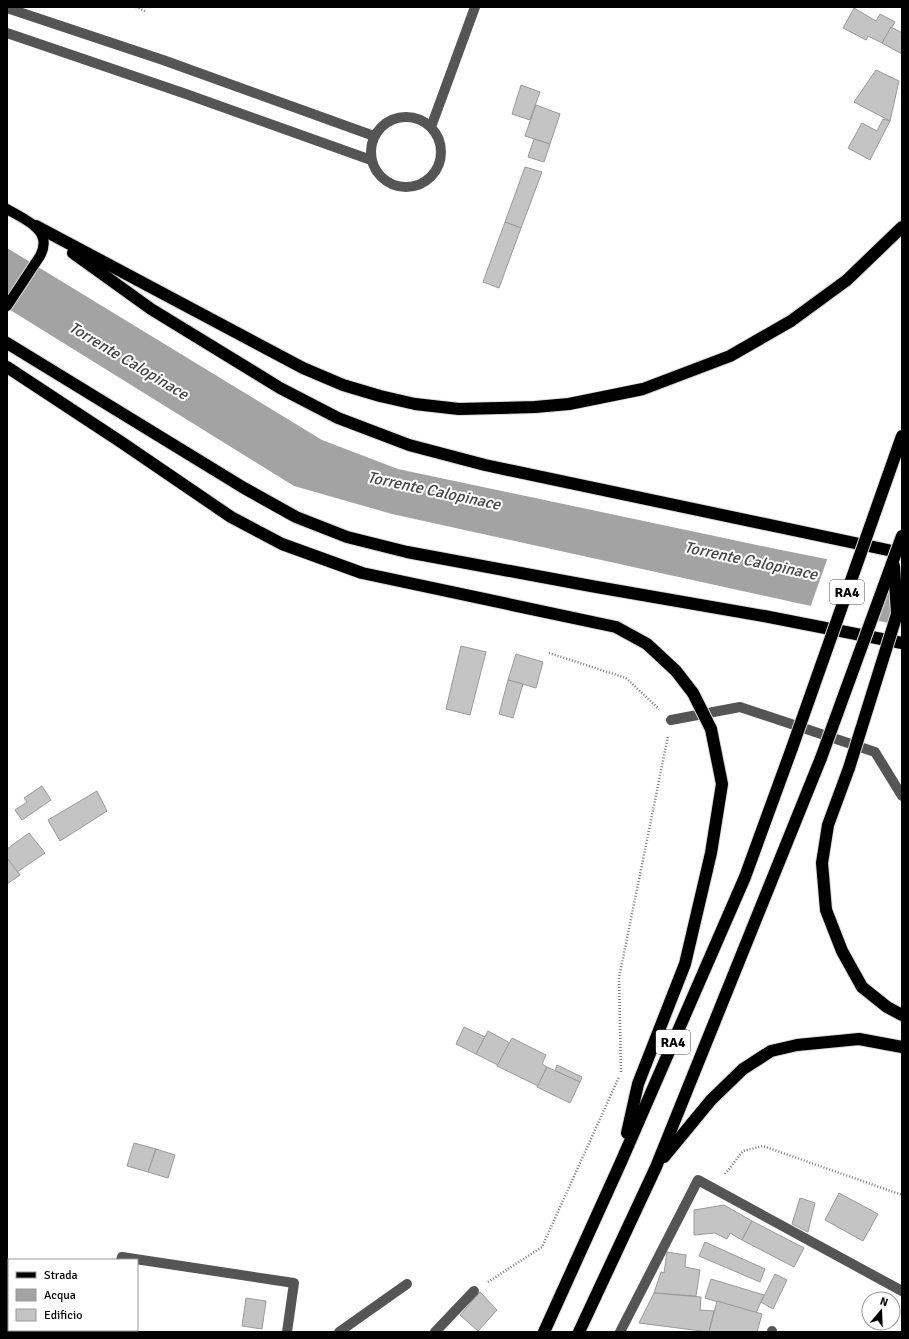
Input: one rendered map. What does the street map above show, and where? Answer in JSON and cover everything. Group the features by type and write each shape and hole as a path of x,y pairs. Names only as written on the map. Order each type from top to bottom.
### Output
{"highway":[{"path":"36,226 303,368 343,385 380,396 416,404 459,409 535,407 569,404 644,389 730,356 791,321 847,280 902,227"},
{"path":"36,226 151,309 280,388 338,418 408,445 485,465 898,557 897,614 849,768 828,825 822,863 826,910 842,951 862,987 887,1007 902,1015"},
{"path":"7,343 244,488 296,516 347,537 407,552 764,616 902,643"},
{"path":"7,367 231,517 282,544 362,572 616,627 647,644 676,672 693,693 711,730 722,784 711,853 685,964 638,1084 621,1162"},
{"name":"RA4","path":"544,1332 621,1162 746,878 902,436"},
{"name":"RA4","path":"580,1332 656,1167 821,758 898,557 902,536"},
{"path":"656,1167 711,1100 743,1069 771,1051 797,1045 859,1039 902,1047"}],"main road":[{"path":"7,209 36,226 40,232 44,244 40,256 7,306"}],"street":[{"path":"431,127 475,7"},
{"path":"7,8 163,60 374,136"},
{"path":"7,33 179,91 371,160"},
{"path":"409,116 421,120 431,127 439,138 441,150 440,161 436,172 427,181 411,187 404,188 394,186 383,180 375,170 371,160 370,148 374,136 384,123 396,118 409,116"},
{"path":"671,720 740,706 875,752 902,796"},
{"path":"620,1332 698,1180 902,1291"},
{"path":"121,1259 122,1257 135,1259"},
{"path":"138,1259 294,1283 287,1332"},
{"path":"339,1332 407,1284"},
{"path":"435,1332 474,1291"}],"path":[{"path":"136,7 145,11"},
{"path":"474,1291 542,1247 622,1072 619,978 671,720 626,678 549,653"},
{"path":"713,1189 743,1151 763,1146 902,1195"}],"water":[{"name":"Torrente Calopinace","path":"7,248 322,440 398,469 902,574 902,626 392,514 294,486 7,308"}],"pier":[{"path":"828,557 893,570 875,623 810,608"}],"building":[{"path":"854,8 876,21 880,14 895,22 882,43 868,36 866,40 843,28"},
{"path":"891,27 902,33 902,54 882,43"},
{"path":"876,70 899,81 890,121 854,102"},
{"path":"521,85 540,92 530,120 512,114"},
{"path":"536,105 560,114 550,144 525,136"},
{"path":"883,119 890,121 870,160 848,148 862,123 877,131"},
{"path":"534,139 550,144 544,162 528,157"},
{"path":"525,167 542,172 521,228 505,222"},
{"path":"505,222 521,228 499,288 483,282"},
{"path":"461,646 486,652 470,715 446,709"},
{"path":"516,654 543,662 536,688 508,680"},
{"path":"508,680 523,684 513,718 499,714"},
{"path":"42,786 51,800 22,820 15,810 27,802 24,798"},
{"path":"97,791 107,811 60,841 48,820"},
{"path":"29,833 45,853 17,872 7,858 7,849"},
{"path":"7,858 20,875 7,884"},
{"path":"464,1027 485,1037 476,1054 456,1044"},
{"path":"488,1031 510,1043 498,1065 476,1054"},
{"path":"512,1038 546,1055 542,1064 547,1067 538,1086 497,1066"},
{"path":"557,1065 582,1077 580,1082 555,1071"},
{"path":"547,1067 580,1082 570,1103 537,1087"},
{"path":"134,1143 156,1149 148,1172 127,1166"},
{"path":"156,1149 175,1155 168,1178 148,1172"},
{"path":"839,1193 878,1214 863,1241 825,1220"},
{"path":"800,1198 815,1203 808,1232 792,1224"},
{"path":"724,1205 752,1221 742,1240 730,1233 727,1239 715,1233 694,1235 694,1210"},
{"path":"752,1221 804,1248 794,1267 742,1240"},
{"path":"705,1242 765,1269 760,1282 699,1256"},
{"path":"667,1252 686,1255 685,1267 700,1270 696,1296 654,1293 661,1272 664,1273"},
{"path":"775,1274 787,1280 773,1309 761,1302"},
{"path":"711,1279 764,1295 756,1313 705,1298"},
{"path":"480,1292 497,1310 478,1331 460,1315"},
{"path":"654,1293 701,1297 700,1310 714,1311 709,1332 639,1323"},
{"path":"246,1298 266,1301 262,1329 242,1326"},
{"path":"717,1301 762,1314 757,1332 709,1332"}]}
